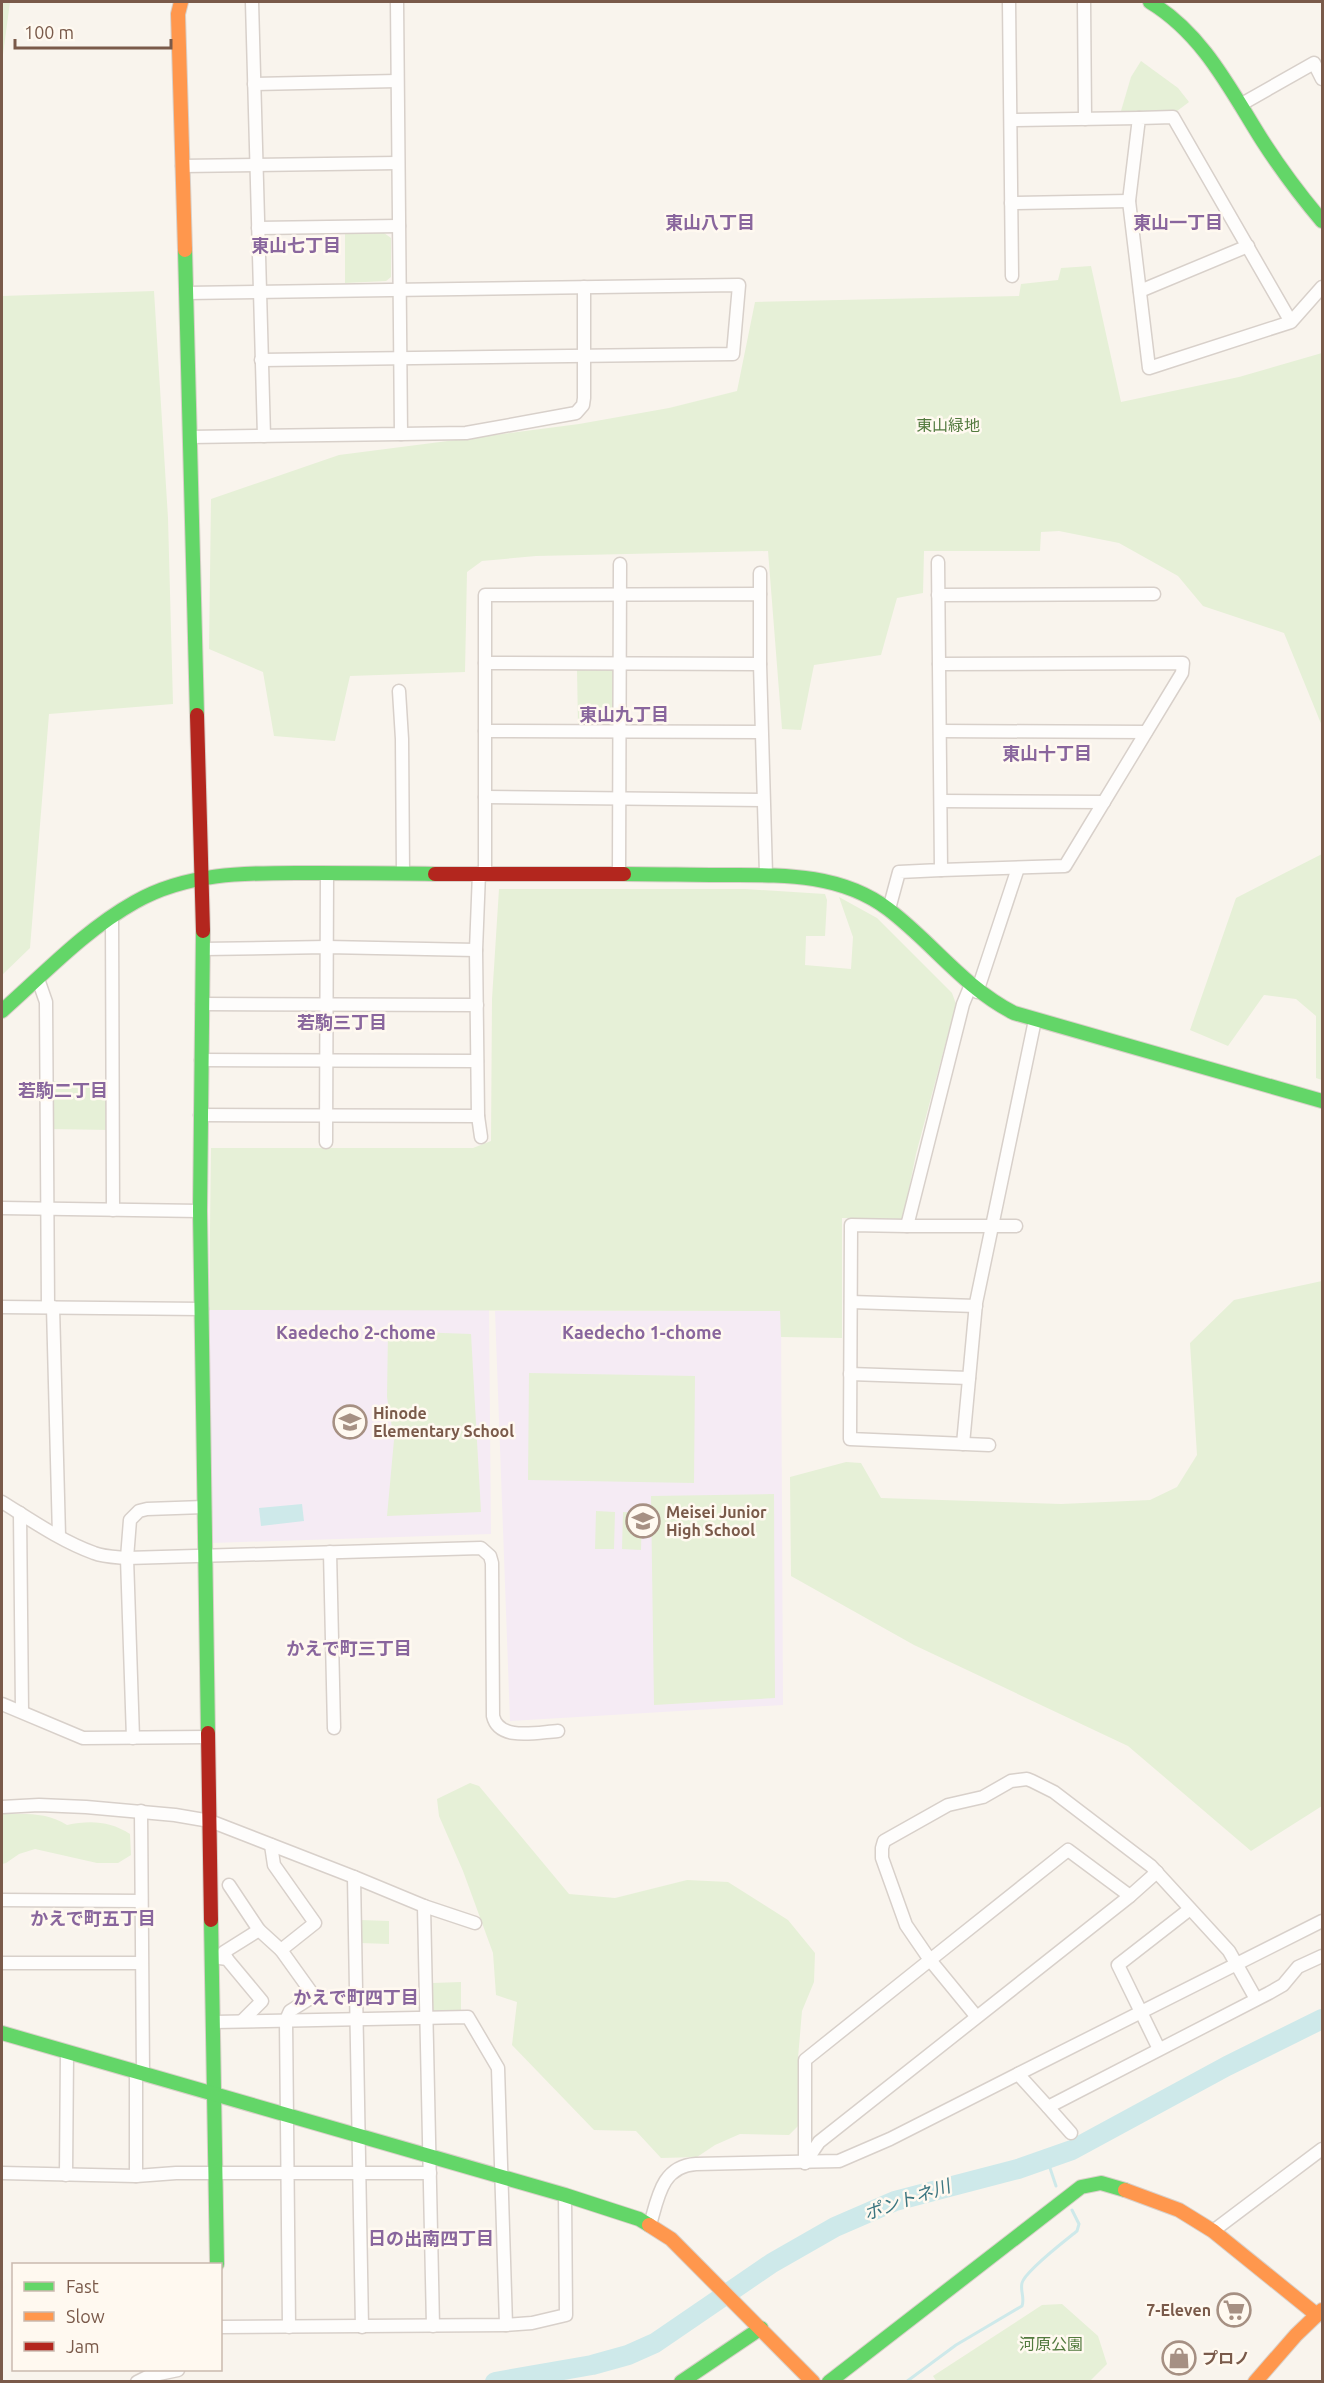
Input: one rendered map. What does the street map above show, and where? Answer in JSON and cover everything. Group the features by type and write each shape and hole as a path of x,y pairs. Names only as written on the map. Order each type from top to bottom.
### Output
{"main road":[{"path":"181,2 178,14 203,949 200,1211 217,2263"},
{"path":"1150,2 1168,12 1191,33 1228,84 1290,183 1323,221"},
{"path":"2,1011 112,917 157,891 201,879 236,873 619,873 809,876 839,884 870,897 889,909 974,990 998,1006 1035,1020 1323,1101"},
{"path":"2,2034 624,2213 650,2225 687,2253 813,2382"},
{"path":"829,2382 1081,2187 1093,2183 1112,2185 1179,2210 1213,2231 1320,2312 1255,2382"},
{"path":"681,2382 761,2328"}],"street":[{"path":"252,2 264,436"},
{"path":"397,2 401,434"},
{"path":"1009,2 1012,276"},
{"path":"1084,2 1085,119"},
{"path":"1240,105 1314,63 1323,79"},
{"path":"254,84 397,81"},
{"path":"1011,120 1173,117 1292,322"},
{"path":"1139,118 1129,201 1149,368 1292,322 1323,287"},
{"path":"182,166 398,163"},
{"path":"1011,203 1129,201"},
{"path":"258,228 399,226"},
{"path":"1140,291 1248,246"},
{"path":"186,293 739,285 733,354 261,360"},
{"path":"190,437 474,432 576,413 583,405 584,287"},
{"path":"938,562 941,870"},
{"path":"619,873 620,564"},
{"path":"760,573 765,874"},
{"path":"480,1137 476,950 485,797 486,595 760,594"},
{"path":"938,595 1154,594"},
{"path":"485,663 760,664"},
{"path":"889,909 899,872 1065,867 1182,673 1183,663 939,664"},
{"path":"399,692 402,739 403,873"},
{"path":"485,731 762,732"},
{"path":"940,731 1146,732"},
{"path":"485,797 763,800"},
{"path":"941,801 1104,801"},
{"path":"907,1226 963,1004 974,990 1018,868"},
{"path":"326,1142 327,873"},
{"path":"112,917 112,1210"},
{"path":"203,949 327,947 476,950"},
{"path":"38,979 46,1002 47,1208 59,1536"},
{"path":"202,1004 477,1005"},
{"path":"963,1444 976,1306 1035,1020"},
{"path":"201,1060 477,1061"},
{"path":"200,1115 478,1116"},
{"path":"2,1208 200,1211"},
{"path":"989,1445 850,1439 851,1225 1016,1226"},
{"path":"851,1302 976,1306"},
{"path":"2,1307 202,1309"},
{"path":"850,1374 969,1378"},
{"path":"2,1502 93,1553 127,1558 481,1548 486,1551 492,1563 493,1716 495,1725 501,1730 513,1733 558,1731"},
{"path":"133,1738 127,1558 130,1520 139,1511 147,1509 204,1507"},
{"path":"20,1513 22,1711"},
{"path":"330,1552 334,1728"},
{"path":"2,1704 83,1737 208,1737"},
{"path":"976,2016 930,1960 906,1925 882,1858 882,1848 884,1841 948,1805 983,1797 1011,1781 1027,1779 1054,1792 1157,1872 1237,1963 1256,1999"},
{"path":"2,1807 62,1805 188,1816 210,1821 354,1876 424,1906 475,1923"},
{"path":"136,2176 141,1963 141,1811"},
{"path":"271,1845 274,1865 315,1923 281,1950"},
{"path":"805,2163 806,2060 1068,1850 1130,1896"},
{"path":"805,2163 819,2142 1130,1896 1157,1872"},
{"path":"354,1876 362,2327"},
{"path":"229,1885 260,1930 281,1950 314,1996 290,2012 286,2020 289,2327"},
{"path":"2,1900 141,1901"},
{"path":"424,1906 433,2326"},
{"path":"1159,2049 1139,2013 1118,1965 1190,1909"},
{"path":"650,2225 664,2180 680,2167 696,2164 831,2163 849,2158 1323,1921"},
{"path":"242,2021 262,2001 227,1959 224,1952 260,1930"},
{"path":"1048,2107 1283,1985 1298,1967 1323,1956"},
{"path":"212,1957 227,1959"},
{"path":"2,1963 141,1963"},
{"path":"214,2022 468,2017 498,2068 506,2325"},
{"path":"66,2175 67,2052"},
{"path":"1018,2074 1071,2133"},
{"path":"1213,2231 1323,2148"},
{"path":"2,2173 136,2176 216,2173 430,2173"},
{"path":"222,2327 506,2325 531,2323 566,2315 565,2195"},
{"path":"136,2382 149,2376 173,2371"}],"shaded area":[{"name":"Hinode Elementary School","path":"209,1310 489,1310 491,1534 212,1543"},
{"name":"Meisei Junior High School","path":"495,1311 781,1311 783,1705 510,1721"}],"green space":[{"path":"2,2 10,2 2,62"},
{"path":"1141,61 1178,88 1189,102 1177,111 1121,111 1131,77"},
{"path":"384,233 391,238 391,277 386,281 345,283 345,234"},
{"name":"東山緑地","path":"1091,266 1121,402 1239,377 1322,353 1322,726 1284,633 1203,606 1178,576 1119,543 1059,531 1041,532 1040,551 924,551 923,593 897,598 881,655 814,665 801,730 782,729 768,551 536,556 482,561 467,572 465,672 350,676 335,741 274,736 263,672 209,649 211,499 339,455 579,424 669,408 737,391 755,302 1019,296 1021,284 1058,280 1061,268"},
{"path":"154,291 168,518 173,704 49,714 30,948 2,975 2,296"},
{"path":"577,669 611,669 615,673 614,723 610,726 578,725"},
{"path":"1322,854 1322,1080 1316,1078 1316,1016 1296,999 1264,995 1228,1046 1190,1030 1236,898"},
{"path":"499,889 745,889 825,894 827,900 825,936 806,936 805,965 851,969 853,937 839,897 877,918 952,993 956,1004 916,1154 903,1219 842,1218 842,1338 781,1337 780,1311 209,1310 211,1148 473,1148 491,1141 492,999"},
{"path":"48,1081 110,1083 111,1130 48,1129"},
{"path":"1322,1281 1322,1806 1251,1851 1128,1746 914,1645 791,1576 790,1477 846,1462 861,1463 881,1498 1061,1504 1150,1500 1177,1487 1197,1455 1190,1343 1234,1300"},
{"path":"388,1331 471,1334 481,1512 387,1516 394,1440 387,1397"},
{"path":"529,1373 695,1376 694,1483 528,1480"},
{"path":"774,1494 775,1698 654,1705 651,1496"},
{"path":"596,1511 615,1512 614,1549 595,1549"},
{"path":"623,1512 642,1513 641,1550 622,1549"},
{"path":"470,1783 479,1786 569,1894 615,1898 687,1880 728,1882 788,1920 815,1953 814,1982 802,2011 798,2058 800,2124 789,2135 740,2134 715,2145 697,2157 661,2158 636,2131 594,2130 512,2045 517,2002 496,1995 493,1953 463,1871 439,1816 437,1799"},
{"path":"2,1815 44,1816 67,1825 92,1822 115,1826 130,1834 131,1855 118,1863 97,1863 35,1849 19,1854 2,1864"},
{"path":"360,1920 389,1921 389,1944 360,1943"},
{"path":"461,1982 461,2012 433,2012 432,1983"},
{"name":"河原公園","path":"1062,2304 1098,2336 1107,2364 1090,2381 937,2382 933,2376 1042,2305"}],"water":[{"path":"302,1504 304,1521 261,1526 259,1508"}],"waterway":[{"name":"ポントネ川","path":"495,2382 592,2365 628,2355 655,2343 772,2263 835,2227 895,2201 1018,2169 1072,2150 1227,2066 1322,2019"},
{"path":"1047,2159 1056,2186"},
{"path":"906,2382 956,2345 1022,2306 1022,2283 1030,2271 1077,2231 1079,2224 1072,2210"}],"traffic: fast":[{"path":"1150,2 1169,15 1200,46 1226,82 1276,161 1322,221"},
{"path":"185,250 197,715"},
{"path":"2,1011 66,953 117,913 156,892 178,884 247,874 435,874"},
{"path":"624,874 789,876 830,882 850,888 888,909 963,977 1014,1013 1322,1101"},
{"path":"203,931 200,1211 208,1733"},
{"path":"211,1920 217,2263"},
{"path":"2,2033 565,2195 639,2219 649,2225"},
{"path":"829,2382 1081,2187 1101,2183 1125,2190"},
{"path":"681,2382 761,2328"}],"traffic: slow":[{"path":"181,2 178,14 185,250"},
{"path":"1125,2190 1179,2210 1213,2231 1317,2315"},
{"path":"649,2225 671,2239 813,2382"},
{"path":"1255,2382 1296,2335 1322,2310"}],"traffic: jam":[{"path":"197,715 203,931"},
{"path":"435,874 624,874"},
{"path":"208,1733 211,1920"}],"place":[{"name":"Hinode Elementary School","path":"350,1422"},
{"name":"Meisei Junior High School","path":"643,1521"},
{"name":"7-Eleven","path":"1234,2310"},
{"name":"プロノ","path":"1179,2358"}],"district":[{"name":"東山八丁目","path":"710,223"},
{"name":"東山一丁目","path":"1178,223"},
{"name":"東山七丁目","path":"296,246"},
{"name":"東山九丁目","path":"624,715"},
{"name":"東山十丁目","path":"1047,754"},
{"name":"若駒三丁目","path":"342,1023"},
{"name":"若駒二丁目","path":"63,1091"},
{"name":"Kaedecho 2-chome","path":"356,1333"},
{"name":"Kaedecho 1-chome","path":"642,1333"},
{"name":"かえで町三丁目","path":"349,1649"},
{"name":"かえで町五丁目","path":"93,1919"},
{"name":"かえで町四丁目","path":"356,1998"},
{"name":"日の出南四丁目","path":"431,2239"}]}
